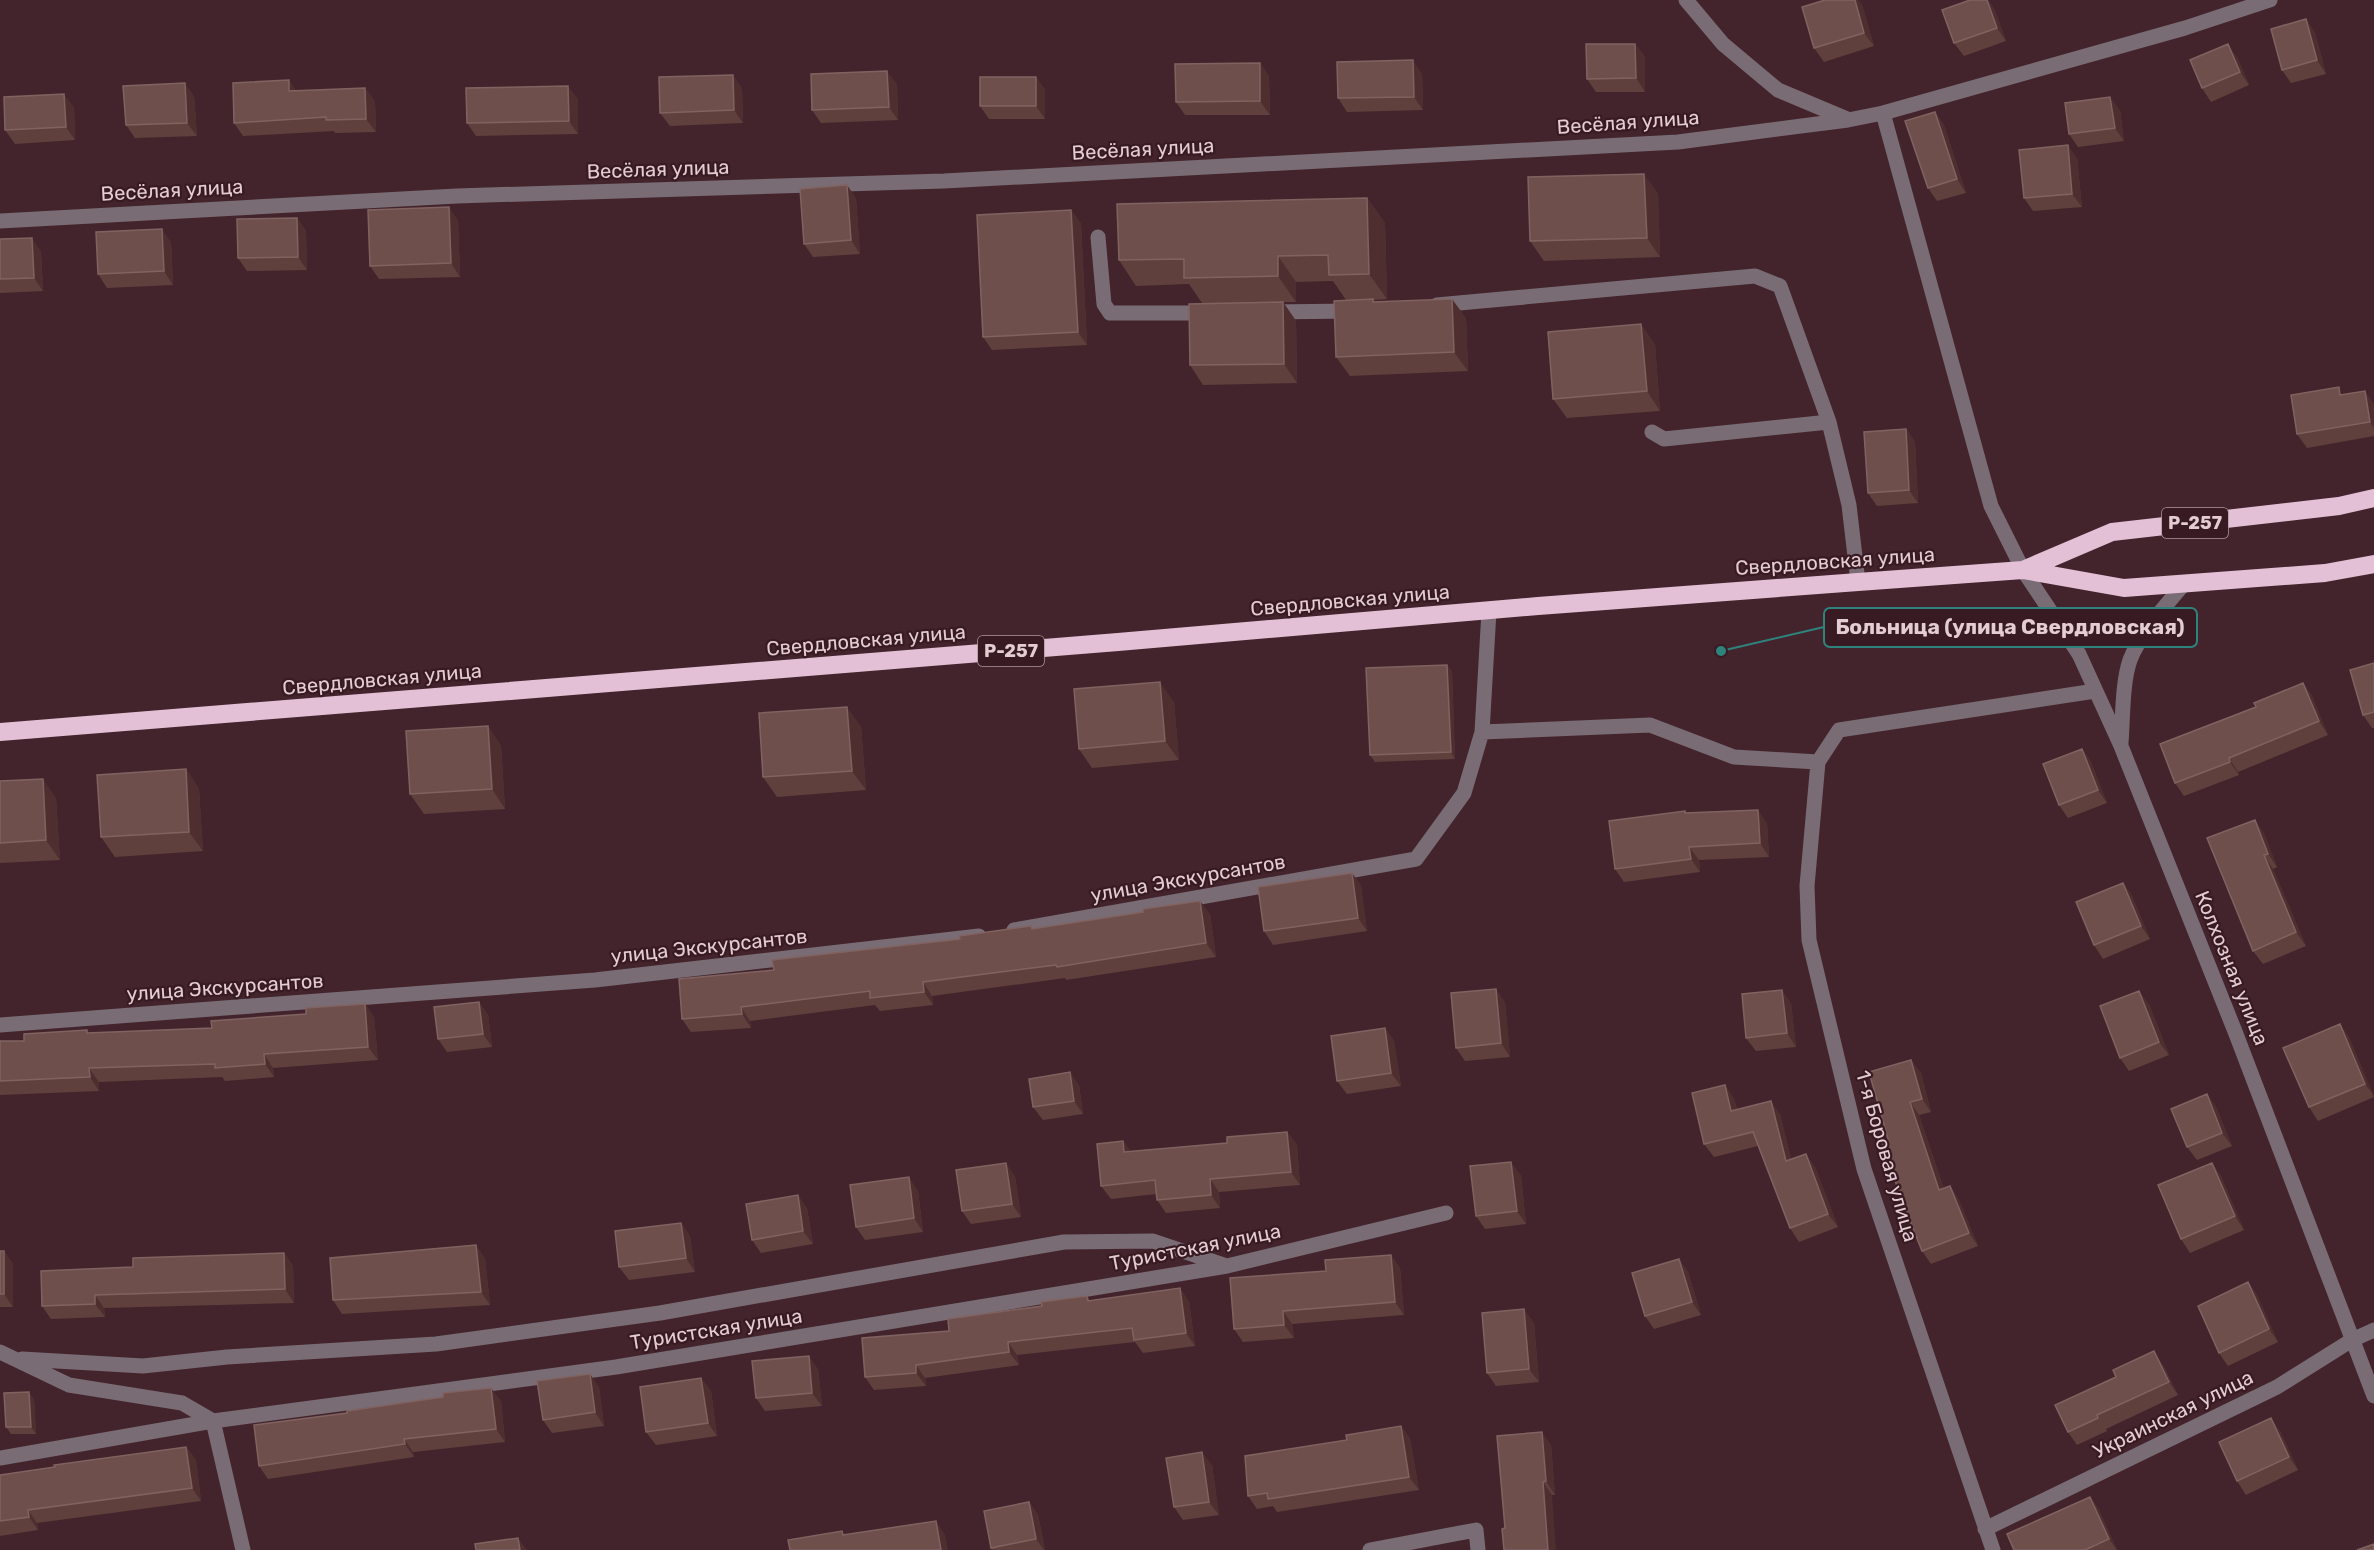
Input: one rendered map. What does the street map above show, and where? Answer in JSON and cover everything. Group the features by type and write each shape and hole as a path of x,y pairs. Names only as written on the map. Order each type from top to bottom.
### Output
{"highway":[{"name":"Свердловская улица","path":"2023,570 2112,532 2339,506 2374,498"},
{"name":"Свердловская улица","path":"0,732 2023,570 2124,588 2325,573 2374,564"}],"street":[{"path":"1686,0 1723,44 1778,90 1848,120"},
{"name":"Весёлая улица","path":"0,221 457,196 944,181 1678,142 1848,120 1883,112 2185,28 2270,0"},
{"name":"Колхозная улица","path":"1883,112 1991,506 2023,570 2079,654 2121,746 2374,1396"},
{"path":"1098,237 1104,304 1110,313 1220,313"},
{"path":"1423,306 1755,276 1780,286 1829,422 1850,505 1858,582"},
{"path":"1256,312 1364,310"},
{"path":"1652,432 1664,439 1829,422"},
{"path":"2121,746 2124,695 2130,660 2153,622 2184,584"},
{"path":"1489,611 1482,732 1650,725 1734,757 1818,762 1839,730 2095,690"},
{"name":"улица Экскурсантов","path":"0,1025 595,980 975,937 1416,859 1464,793 1482,732"},
{"name":"1-я Боровая улица","path":"1818,762 1807,886 1809,940 1864,1169 1993,1550"},
{"name":"Туристская улица","path":"0,1458 213,1421 616,1367 1227,1266 1446,1213"},
{"path":"15,1359 143,1366 227,1357 436,1344 660,1313 1064,1242 1153,1241 1227,1266"},
{"name":"Украинская улица","path":"1985,1529 2277,1387 2374,1330"},
{"path":"0,1352 69,1385 182,1402 213,1421 243,1550"},
{"path":"1370,1550 1476,1530 1478,1550"}],"building":[{"path":"1825,0 1855,0 1864,33 1814,48 1802,7"},
{"path":"1970,0 1987,0 1997,28 1954,43 1942,10"},
{"path":"2306,19 2317,60 2282,70 2271,29"},
{"path":"1586,44 1635,44 1636,78 1587,79"},
{"path":"2228,44 2240,72 2202,88 2190,60"},
{"path":"1413,60 1414,97 1338,98 1337,62"},
{"path":"1260,63 1260,101 1176,102 1175,64"},
{"path":"887,71 889,107 812,110 811,74"},
{"path":"733,75 734,110 660,113 659,77"},
{"path":"980,77 1036,77 1036,106 980,106"},
{"path":"289,80 289,91 365,88 366,119 326,120 326,117 234,123 233,83"},
{"path":"185,83 187,123 126,125 123,86"},
{"path":"568,86 569,121 467,123 466,88"},
{"path":"64,94 66,127 5,130 4,97"},
{"path":"2110,97 2115,128 2069,134 2065,103"},
{"path":"1935,112 1957,179 1928,188 1905,121"},
{"path":"2068,145 2072,194 2024,198 2019,150"},
{"path":"1644,174 1647,238 1530,241 1528,177"},
{"path":"847,185 851,240 804,244 800,189"},
{"path":"1367,198 1369,274 1329,275 1328,255 1278,256 1278,276 1184,278 1184,259 1119,260 1117,204"},
{"path":"449,207 451,263 370,266 368,210"},
{"path":"1071,210 1078,332 983,337 977,215"},
{"path":"297,218 298,257 238,258 237,219"},
{"path":"162,229 164,271 98,274 96,232"},
{"path":"32,238 34,278 0,279 0,239"},
{"path":"1373,299 1373,302 1452,299 1454,352 1336,357 1334,301"},
{"path":"1283,302 1284,364 1190,365 1189,304"},
{"path":"1641,324 1647,391 1553,399 1548,332"},
{"path":"2339,387 2340,395 2365,391 2370,422 2297,434 2291,395"},
{"path":"1906,429 1909,490 1868,493 1864,432"},
{"path":"2374,663 2374,712 2363,715 2350,670"},
{"path":"1447,665 1451,752 1370,755 1366,668"},
{"path":"1160,682 1165,741 1079,749 1074,689"},
{"path":"2303,683 2319,721 2229,758 2230,762 2175,783 2160,744 2256,707 2254,703"},
{"path":"847,707 852,771 763,777 759,713"},
{"path":"488,726 492,789 410,794 406,731"},
{"path":"2082,749 2098,790 2059,805 2043,764"},
{"path":"186,769 189,832 101,837 97,775"},
{"path":"43,779 46,840 0,843 0,781"},
{"path":"1758,810 1760,843 1689,847 1691,859 1615,869 1609,821 1685,811 1685,813"},
{"path":"2255,820 2268,854 2264,855 2296,932 2253,951 2207,838"},
{"path":"1352,873 1358,918 1264,931 1258,887"},
{"path":"2123,883 2141,926 2094,945 2076,902"},
{"path":"1200,901 1206,943 1057,967 1056,965 923,982 924,992 870,998 870,991 741,1007 742,1014 682,1019 679,979 774,970 772,960 960,939 959,936 1031,926 1032,929"},
{"path":"1496,989 1501,1043 1456,1048 1451,993"},
{"path":"1782,990 1787,1033 1746,1038 1742,994"},
{"path":"2139,991 2159,1042 2120,1058 2100,1006"},
{"path":"479,1002 483,1034 438,1039 434,1007"},
{"path":"365,1004 368,1047 264,1054 265,1064 215,1068 215,1064 89,1068 90,1077 0,1081 0,1041 24,1041 24,1034 87,1030 87,1033 212,1028 211,1021 306,1014 306,1008"},
{"path":"2340,1024 2365,1084 2309,1107 2283,1048"},
{"path":"1385,1028 1391,1073 1337,1081 1331,1036"},
{"path":"1911,1060 1922,1099 1910,1102 1939,1190 1950,1186 1969,1233 1922,1251 1882,1142 1888,1139 1869,1072"},
{"path":"1070,1072 1074,1101 1033,1107 1029,1079"},
{"path":"1725,1085 1731,1111 1771,1101 1786,1161 1806,1154 1828,1214 1790,1228 1753,1132 1704,1144 1692,1093"},
{"path":"2207,1094 2222,1133 2187,1147 2171,1109"},
{"path":"1287,1132 1291,1172 1210,1179 1211,1195 1157,1200 1155,1180 1101,1186 1097,1144 1123,1141 1124,1152 1227,1143 1227,1137"},
{"path":"1511,1162 1517,1211 1476,1216 1470,1166"},
{"path":"1006,1163 1012,1204 962,1211 956,1170"},
{"path":"2212,1163 2235,1216 2181,1239 2158,1185"},
{"path":"909,1177 914,1218 856,1227 850,1185"},
{"path":"798,1195 803,1231 752,1240 746,1204"},
{"path":"681,1223 686,1258 619,1267 615,1231"},
{"path":"476,1245 481,1292 333,1300 330,1258"},
{"path":"0,1251 4,1251 4,1294 0,1294"},
{"path":"284,1253 285,1289 95,1295 95,1304 42,1306 41,1271 133,1267 133,1258"},
{"path":"1391,1255 1395,1302 1283,1311 1284,1325 1234,1329 1230,1278 1326,1271 1325,1260"},
{"path":"1679,1259 1692,1302 1645,1316 1632,1273"},
{"path":"2248,1282 2269,1329 2219,1353 2198,1306"},
{"path":"1180,1288 1186,1333 1134,1340 1132,1328 1008,1342 1009,1352 916,1365 916,1373 865,1377 862,1338 949,1331 948,1319 1042,1306 1041,1302 1087,1296 1088,1301"},
{"path":"1524,1309 1529,1369 1487,1373 1482,1313"},
{"path":"2154,1351 2169,1382 2097,1415 2098,1418 2068,1432 2055,1405 2116,1377 2113,1370"},
{"path":"809,1356 812,1393 756,1398 752,1361"},
{"path":"590,1374 595,1412 543,1420 537,1381"},
{"path":"701,1378 708,1423 646,1432 640,1387"},
{"path":"491,1388 496,1429 404,1439 405,1444 259,1466 254,1425 347,1413 347,1411 443,1397 443,1393"},
{"path":"29,1392 31,1427 6,1427 4,1393"},
{"path":"2271,1418 2289,1457 2237,1481 2219,1442"},
{"path":"1401,1426 1409,1477 1268,1499 1267,1493 1248,1496 1245,1456 1347,1440 1346,1435"},
{"path":"1542,1432 1548,1550 1504,1550 1502,1529 1505,1528 1497,1436"},
{"path":"186,1447 192,1488 28,1510 29,1517 0,1521 0,1475 55,1467 54,1465"},
{"path":"1202,1452 1209,1502 1174,1507 1166,1458"},
{"path":"2090,1497 2109,1539 2085,1550 2014,1550 2007,1534"},
{"path":"1029,1502 1036,1539 991,1548 984,1511"},
{"path":"936,1521 941,1550 790,1550 788,1540 842,1531 843,1535"},
{"path":"518,1538 520,1550 476,1550 475,1544"},
{"path":"2374,1544 2374,1550 2357,1550"}],"place":[{"name":"Больница (улица Свердловская)","path":"1721,651"}]}
